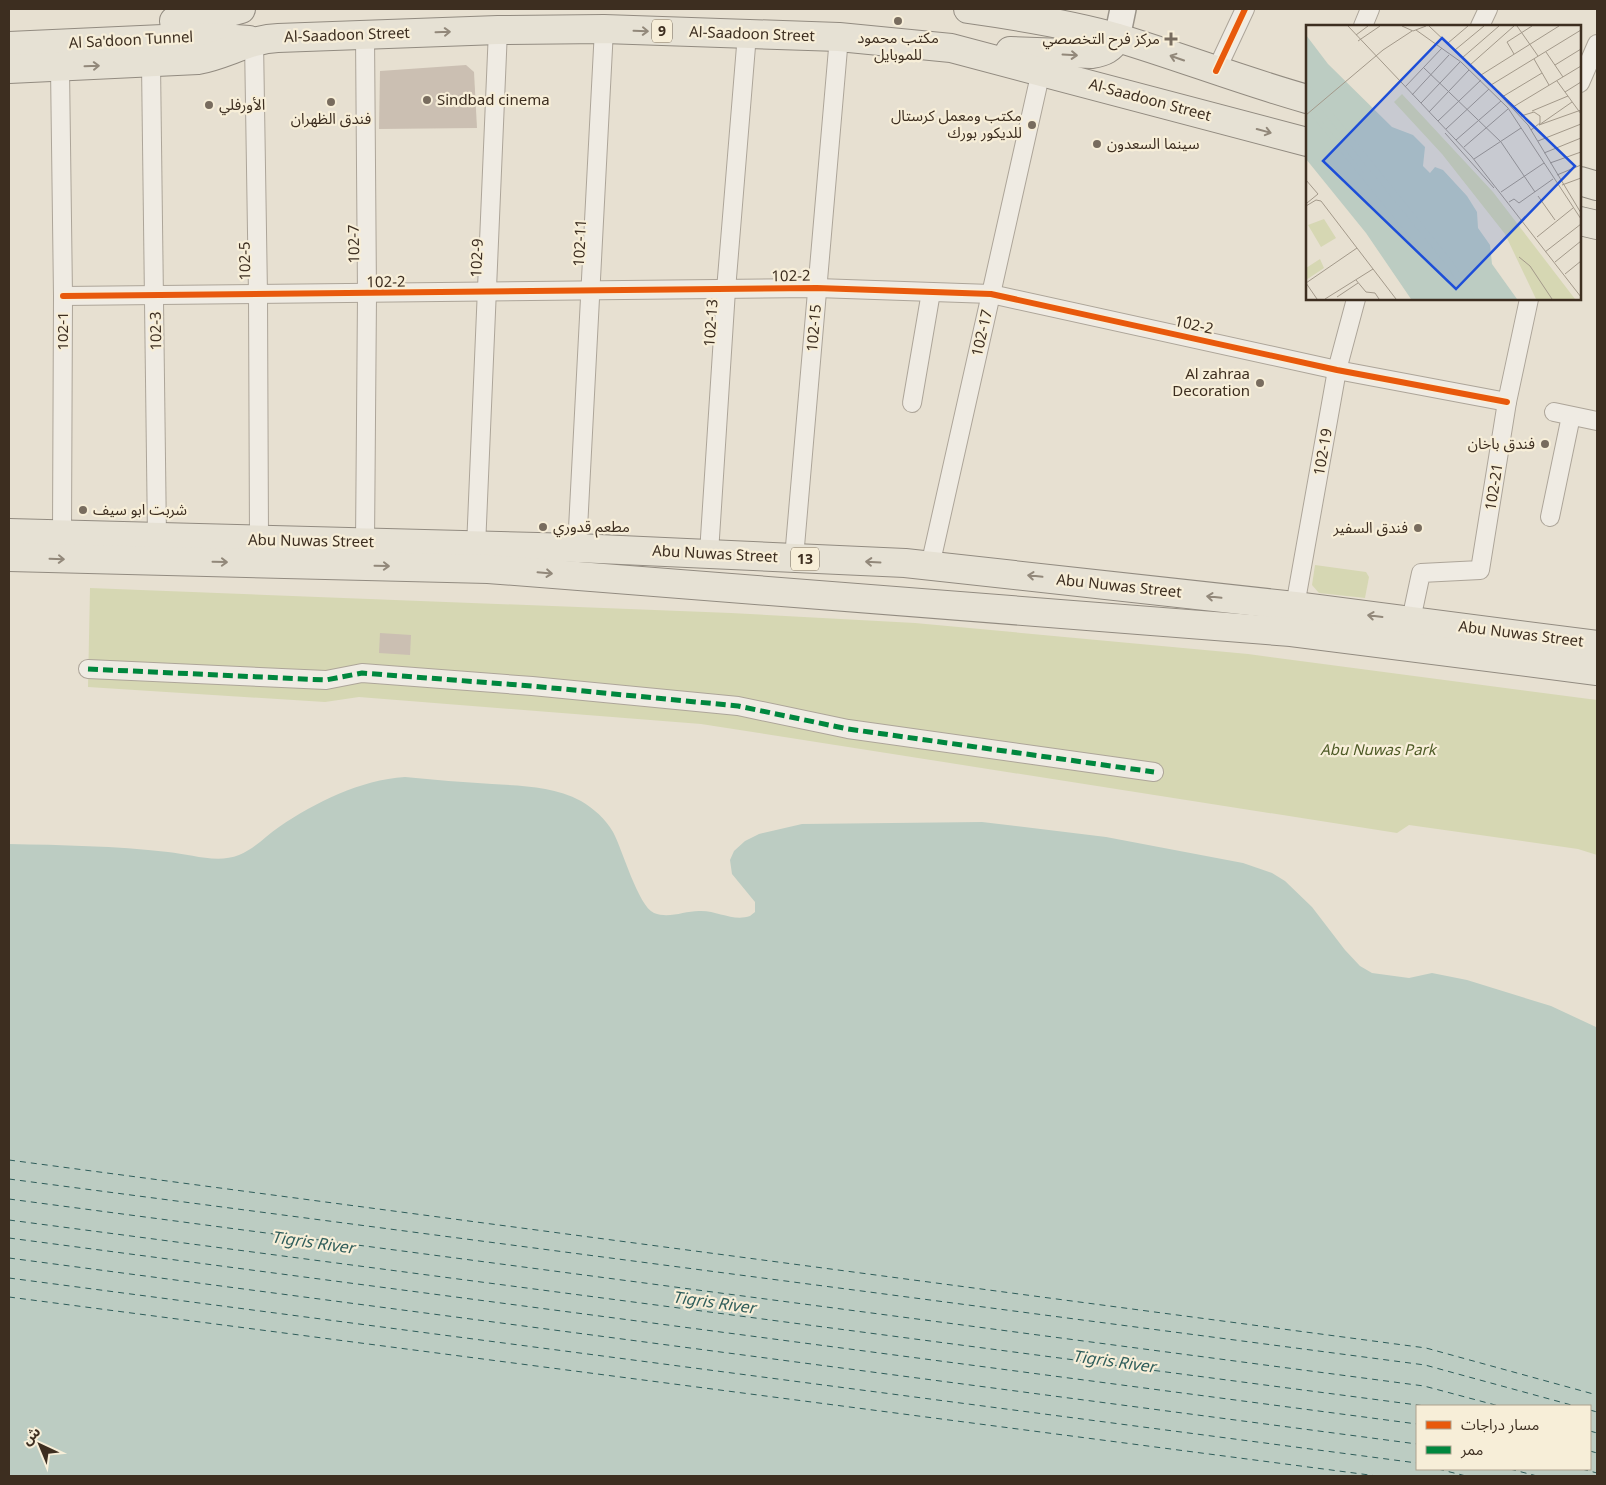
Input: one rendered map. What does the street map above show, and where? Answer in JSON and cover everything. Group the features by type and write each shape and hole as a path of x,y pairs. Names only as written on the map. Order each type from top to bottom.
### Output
{"main road":[{"path":"9,29 191,20 219,16 241,9"},
{"path":"968,9 1067,25 1117,38 1248,82 1306,99"},
{"name":"Al-Saadoon Street","path":"9,69 152,64 210,58 254,41 498,30 604,29 839,38 951,48 1306,142"},
{"name":"Al Sa'doon Tunnel","path":"9,46 207,37 254,41"},
{"path":"951,48 1092,54 1104,52 1112,46 1117,38"},
{"path":"1237,123 1230,112 1230,99 1237,88 1248,82"},
{"path":"1581,181 1597,186"},
{"path":"1581,221 1597,225"},
{"name":"Abu Nuwas Street","path":"9,533 476,547 577,548 709,553 930,566 1295,606 1597,644"},
{"name":"Abu Nuwas Street","path":"9,557 488,568 1291,632 1597,671"}],"street":[{"path":"1117,38 1123,9"},
{"path":"1216,71 1245,9"},
{"path":"1363,25 1370,9"},
{"path":"1480,25 1488,9"},
{"name":"102-11","path":"577,548 604,29"},
{"name":"102-9","path":"476,547 498,30"},
{"name":"102-13","path":"709,553 726,290 747,34"},
{"name":"102-7","path":"365,35 367,295 365,543"},
{"name":"102-15","path":"794,558 839,38"},
{"name":"102-5","path":"254,41 259,540"},
{"path":"1581,80 1597,44"},
{"name":"102-3","path":"152,64 158,538"},
{"name":"102-1","path":"60,68 63,296 62,534"},
{"name":"102-17","path":"930,566 1041,71"},
{"name":"102-2","path":"63,296 367,295 817,288 991,294 1337,370 1507,402"},
{"path":"912,403 931,292"},
{"name":"102-19","path":"1295,606 1337,370 1356,300"},
{"name":"102-21","path":"1411,620 1421,573 1480,570 1507,402 1530,300"},
{"path":"1550,517 1563,414 1597,421"},
{"path":"88,669 326,680 362,673 532,686 738,706 848,729 1154,772"}],"green space":[{"path":"1315,565 1366,572 1369,577 1365,598 1319,593 1312,585"},
{"name":"Abu Nuwas Park","path":"90,588 731,613 915,623 1248,654 1597,700 1597,855 1578,849 1409,825 1397,833 701,724 359,697 325,702 88,687"}],"water":[{"name":"Tigris River","path":"405,777 526,786 560,792 581,801 599,814 610,827 642,900 654,913 660,915 706,911 737,918 750,916 755,912 755,902 732,874 730,860 734,851 745,841 759,834 802,824 982,822 1106,837 1243,863 1272,873 1285,881 1312,907 1345,950 1360,966 1372,973 1409,978 1432,973 1467,980 1551,1006 1596,1027 1597,1476 9,1476 9,844 108,847 168,852 213,859 231,858 250,849 279,827 323,801 372,783"}],"building":[{"name":"Sindbad cinema","path":"466,65 474,72 477,128 379,129 380,71"},
{"path":"380,633 411,635 410,655 379,653"}],"ferry route":[{"path":"9,1160 1426,1348 1597,1395"},
{"path":"9,1179 1425,1365 1571,1405"},
{"path":"9,1199 1424,1386 1495,1405"},
{"path":"9,1220 1417,1405"},
{"path":"9,1238 1416,1424"},
{"path":"9,1258 1416,1444"},
{"path":"9,1278 1416,1463"},
{"path":"9,1297 1377,1476"},
{"path":"1591,1410 1597,1412"},
{"path":"1591,1431 1597,1433"},
{"path":"1591,1451 1597,1453"},
{"path":"1442,1470 1466,1476"},
{"path":"1514,1470 1537,1476"},
{"path":"1586,1470 1597,1473"}],"marked path":[{"path":"88,669 326,680 362,673 532,686 738,706 848,729 1154,772"}],"cycle path":[{"path":"1216,71 1245,9"},
{"path":"63,296 817,288 991,294 1337,370 1507,402"}],"place":[{"name":"مكتب محمود للموبايل","path":"898,21"},
{"name":"مركز فرح التخصصي","path":"1171,39"},
{"name":"Sindbad cinema","path":"427,100"},
{"name":"فندق الظهران","path":"331,102"},
{"name":"الأورفلي","path":"209,105"},
{"name":"مكتب ومعمل كرستال للديكور بورك","path":"1032,125"},
{"name":"سينما السعدون","path":"1097,144"},
{"name":"Al zahraa Decoration","path":"1260,383"},
{"name":"فندق باخان","path":"1545,444"},
{"name":"شربت ابو سيف","path":"83,510"},
{"name":"مطعم قدوري","path":"543,527"},
{"name":"فندق السفير","path":"1418,528"}]}
